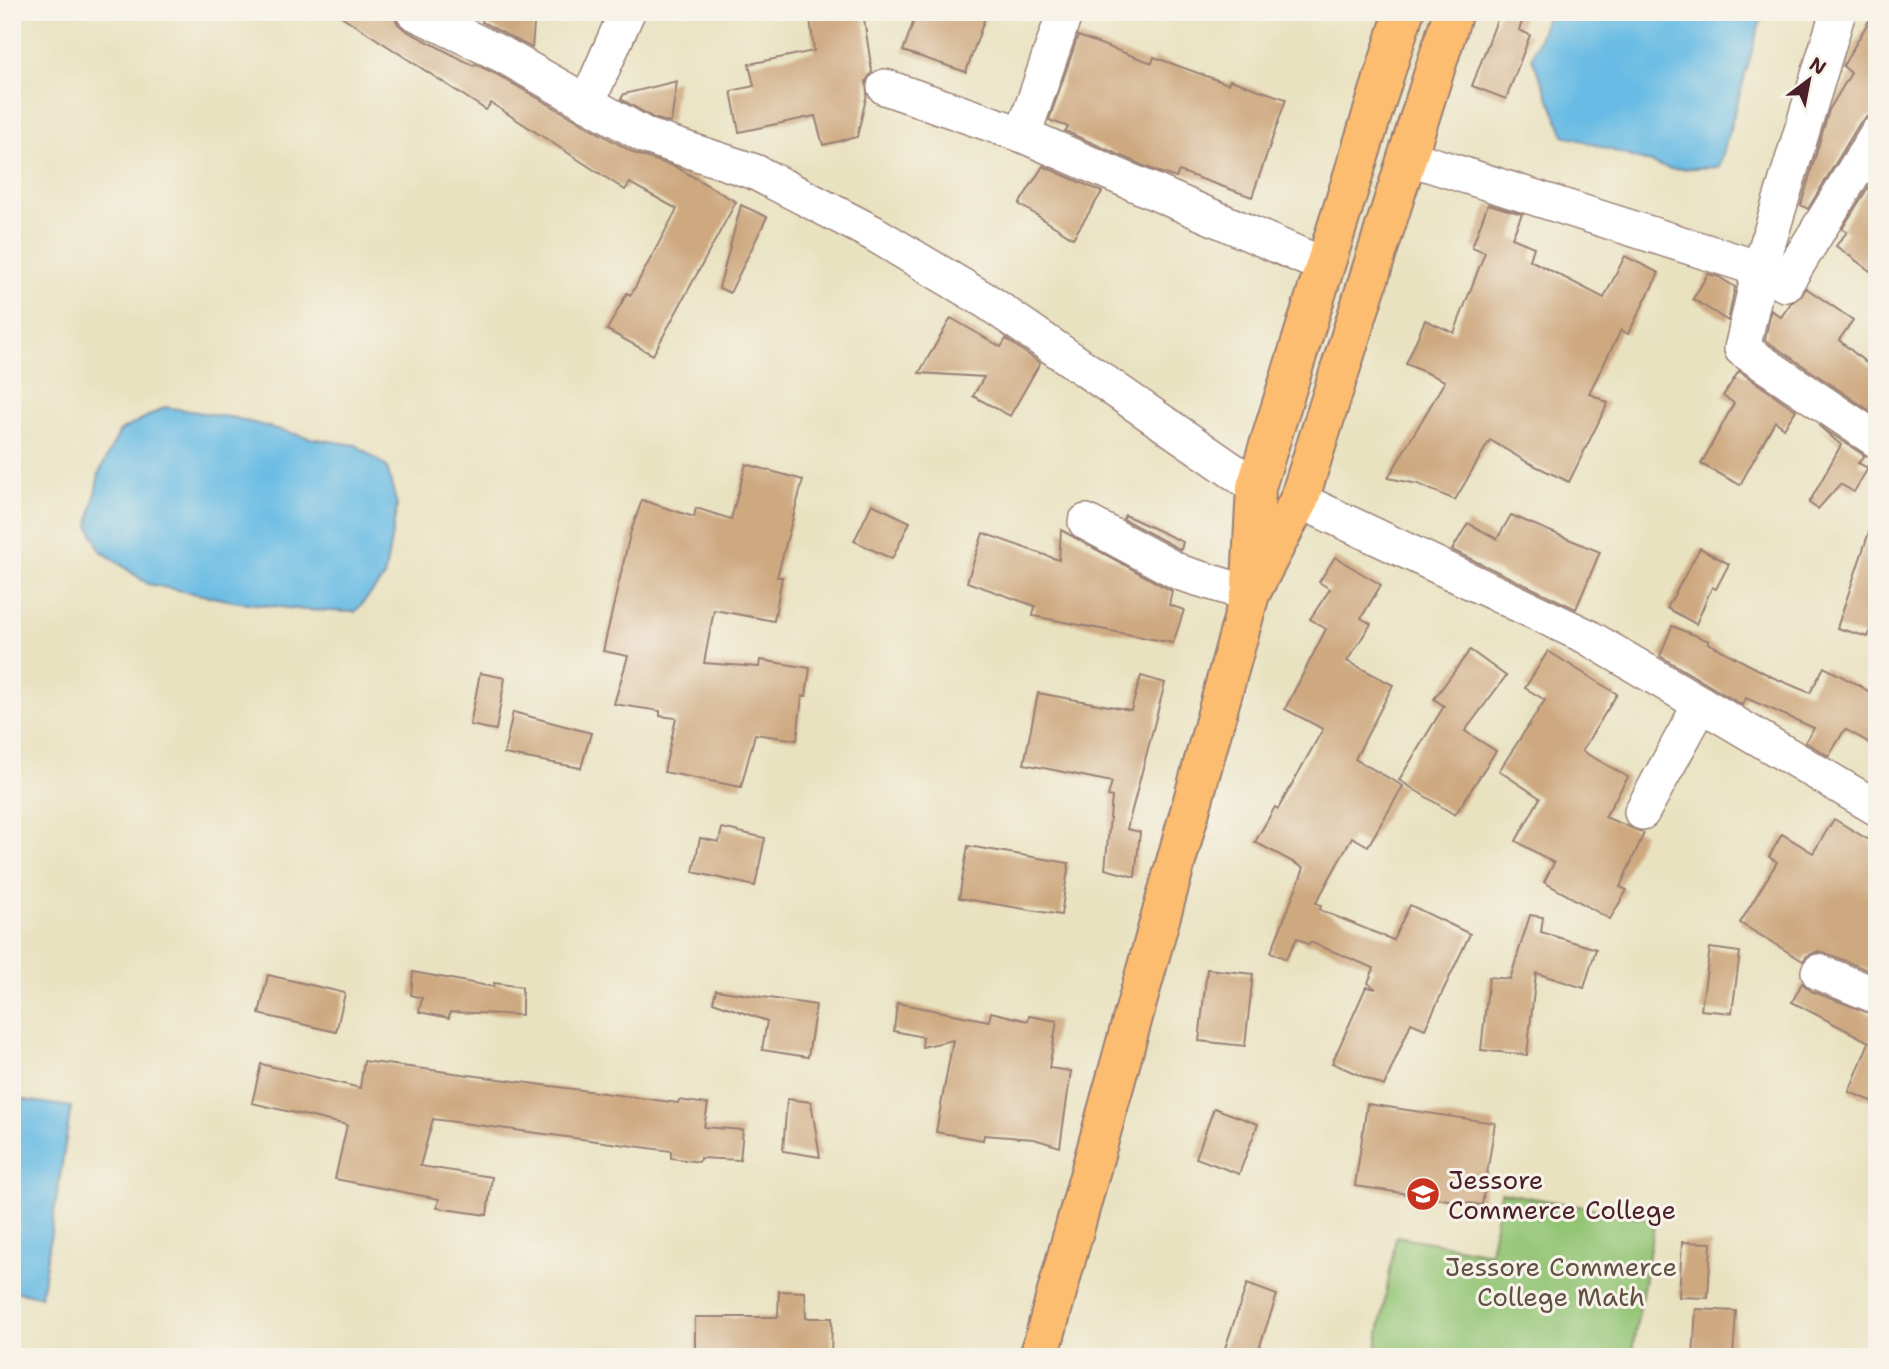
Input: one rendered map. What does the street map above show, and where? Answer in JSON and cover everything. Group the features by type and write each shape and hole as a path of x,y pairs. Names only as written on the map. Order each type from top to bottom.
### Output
{"highway":[{"path":"1250,594 1256,487 1404,12"},
{"path":"1039,1357 1250,594 1299,500 1453,12"}],"street":[{"path":"414,12 503,55 646,136 755,172 873,233 988,302 1256,487"},
{"path":"587,103 627,12"},
{"path":"1023,135 1065,12"},
{"path":"1838,12 1760,269 1742,349 1877,440"},
{"path":"885,88 1023,135 1325,266"},
{"path":"1407,157 1760,269 1785,284 1877,134"},
{"path":"1299,500 1586,636 1877,808"},
{"path":"1086,522 1181,573 1250,594"},
{"path":"1642,812 1701,704"},
{"path":"1819,972 1877,996"}],"green space":[{"name":"Jessore Commerce College Math","path":"1501,1192 1655,1220 1631,1357 1375,1357 1396,1236 1490,1253"}],"water":[{"path":"1549,12 1763,12 1719,167 1670,169 1564,135 1532,58"},
{"path":"165,407 235,418 310,438 356,445 387,467 397,506 384,578 355,612 305,610 232,601 148,584 100,550 89,525 99,473 120,431"},
{"path":"12,1098 71,1107 41,1296 12,1291"}],"building":[{"path":"335,12 391,12 405,30 474,66 475,64 494,73 636,154 676,167 736,202 653,355 607,330 627,293 631,295 677,209 630,183 625,190 491,103 486,110"},
{"path":"483,12 535,12 532,48 482,22"},
{"path":"863,12 872,72 866,81 867,94 857,137 823,145 815,116 739,132 731,91 754,86 749,64 814,51 810,18"},
{"path":"917,12 987,12 966,72 903,51"},
{"path":"1500,12 1526,12 1519,30 1530,35 1506,99 1472,86"},
{"path":"1874,12 1877,12 1877,114 1860,123 1808,209 1801,205 1829,110 1851,73 1843,66"},
{"path":"1078,36 1152,63 1154,57 1228,84 1230,80 1286,99 1252,197 1179,171 1176,178 1156,171 1065,131 1068,127 1049,120"},
{"path":"677,81 671,123 654,118 621,99 624,94"},
{"path":"1043,166 1102,192 1073,238 1019,204"},
{"path":"1877,173 1877,276 1836,246 1847,232 1842,229"},
{"path":"1488,204 1522,214 1512,238 1534,247 1530,260 1604,298 1625,256 1659,273 1628,334 1621,330 1589,393 1608,403 1569,482 1490,440 1455,500 1418,484 1388,478 1445,381 1406,364 1425,320 1454,333 1485,252 1472,247"},
{"path":"741,205 767,217 730,293 719,288"},
{"path":"1708,274 1735,287 1728,321 1693,299"},
{"path":"1806,288 1853,320 1839,340 1877,372 1877,409 1873,413 1765,340 1771,310 1781,317"},
{"path":"951,318 1001,347 1006,339 1040,363 1010,416 973,396 984,377 919,373"},
{"path":"1739,371 1796,410 1784,428 1775,421 1740,485 1701,464 1734,403 1723,396"},
{"path":"1818,425 1865,456 1858,463 1868,468 1854,492 1840,484 1818,509 1809,503 1841,445"},
{"path":"746,464 803,480 777,577 782,577 774,621 714,610 704,663 759,667 760,660 810,668 806,696 802,696 797,740 755,734 741,787 664,772 676,718 660,716 660,711 614,704 628,656 603,651 630,534 642,500 694,517 696,508 731,519"},
{"path":"872,504 910,522 892,559 854,541"},
{"path":"1125,515 1183,542 1181,550 1123,519"},
{"path":"1511,515 1600,552 1576,609 1452,550 1468,523 1497,539"},
{"path":"1873,520 1877,520 1877,608 1868,637 1837,628"},
{"path":"1061,530 1172,591 1169,605 1184,610 1173,643 1033,616 1035,606 967,582 983,533 1059,560"},
{"path":"1700,548 1729,564 1716,589 1712,587 1696,624 1667,608"},
{"path":"1335,557 1381,585 1361,618 1371,624 1347,661 1393,685 1355,759 1403,786 1368,846 1352,837 1316,903 1321,905 1320,910 1393,940 1410,905 1470,934 1425,1029 1411,1023 1384,1086 1332,1063 1366,987 1376,989 1368,983 1374,968 1310,942 1309,945 1297,938 1286,959 1271,952 1304,868 1255,842 1275,807 1278,809 1323,729 1285,709 1326,629 1310,619 1330,589 1319,582"},
{"path":"1672,626 1709,641 1708,643 1772,677 1810,693 1824,667 1862,687 1877,697 1877,747 1845,729 1829,756 1805,742 1814,728 1746,698 1742,705 1660,656"},
{"path":"1470,650 1506,676 1465,731 1496,751 1455,815 1399,780 1444,706 1434,699"},
{"path":"1548,651 1617,694 1582,751 1628,777 1605,817 1644,833 1620,887 1627,890 1610,919 1544,882 1554,863 1516,841 1540,798 1499,771 1545,700 1525,688"},
{"path":"480,673 505,678 496,730 470,725"},
{"path":"1141,676 1165,683 1127,829 1140,832 1135,877 1105,869 1112,797 1108,796 1112,782 1024,764 1038,693 1131,710"},
{"path":"513,712 591,733 581,768 504,754"},
{"path":"1834,819 1877,845 1877,974 1826,953 1816,952 1803,961 1740,923 1777,862 1769,857 1782,834 1813,853"},
{"path":"722,828 765,838 755,886 693,872 700,838 719,842"},
{"path":"968,846 1069,863 1061,915 959,898"},
{"path":"1530,915 1543,917 1541,932 1596,949 1584,988 1536,973 1527,1055 1481,1050 1489,977 1510,979"},
{"path":"1710,948 1740,952 1732,1013 1701,1010"},
{"path":"1207,969 1253,974 1245,1046 1199,1041"},
{"path":"413,972 494,987 494,983 522,987 522,1015 450,1012 449,1018 419,1012 422,998 411,995"},
{"path":"268,975 345,993 336,1032 259,1014"},
{"path":"1802,983 1811,991 1877,1016 1877,1103 1849,1092 1869,1042 1792,1002"},
{"path":"716,990 816,1005 808,1057 762,1050 767,1021 713,1002"},
{"path":"897,1003 989,1021 991,1012 1028,1021 1029,1016 1057,1021 1049,1068 1071,1071 1060,1147 1034,1139 984,1135 983,1140 936,1132 953,1040 922,1047 923,1037 894,1031"},
{"path":"364,1061 678,1103 679,1100 708,1104 704,1127 743,1130 740,1160 700,1158 699,1162 671,1158 671,1151 433,1119 420,1166 492,1177 487,1215 437,1208 439,1199 335,1179 347,1125 252,1103 261,1064 360,1088"},
{"path":"787,1099 811,1102 820,1157 783,1151"},
{"path":"1367,1104 1495,1123 1482,1205 1355,1186"},
{"path":"1214,1108 1258,1124 1239,1174 1196,1158"},
{"path":"1682,1242 1711,1243 1708,1298 1679,1297"},
{"path":"1247,1284 1277,1295 1256,1357 1222,1357"},
{"path":"779,1291 805,1292 806,1318 832,1318 831,1357 695,1357 695,1317 778,1317"},
{"path":"1696,1309 1736,1311 1733,1357 1693,1357"}],"place":[{"name":"Jessore Commerce College","path":"1423,1194"}]}
